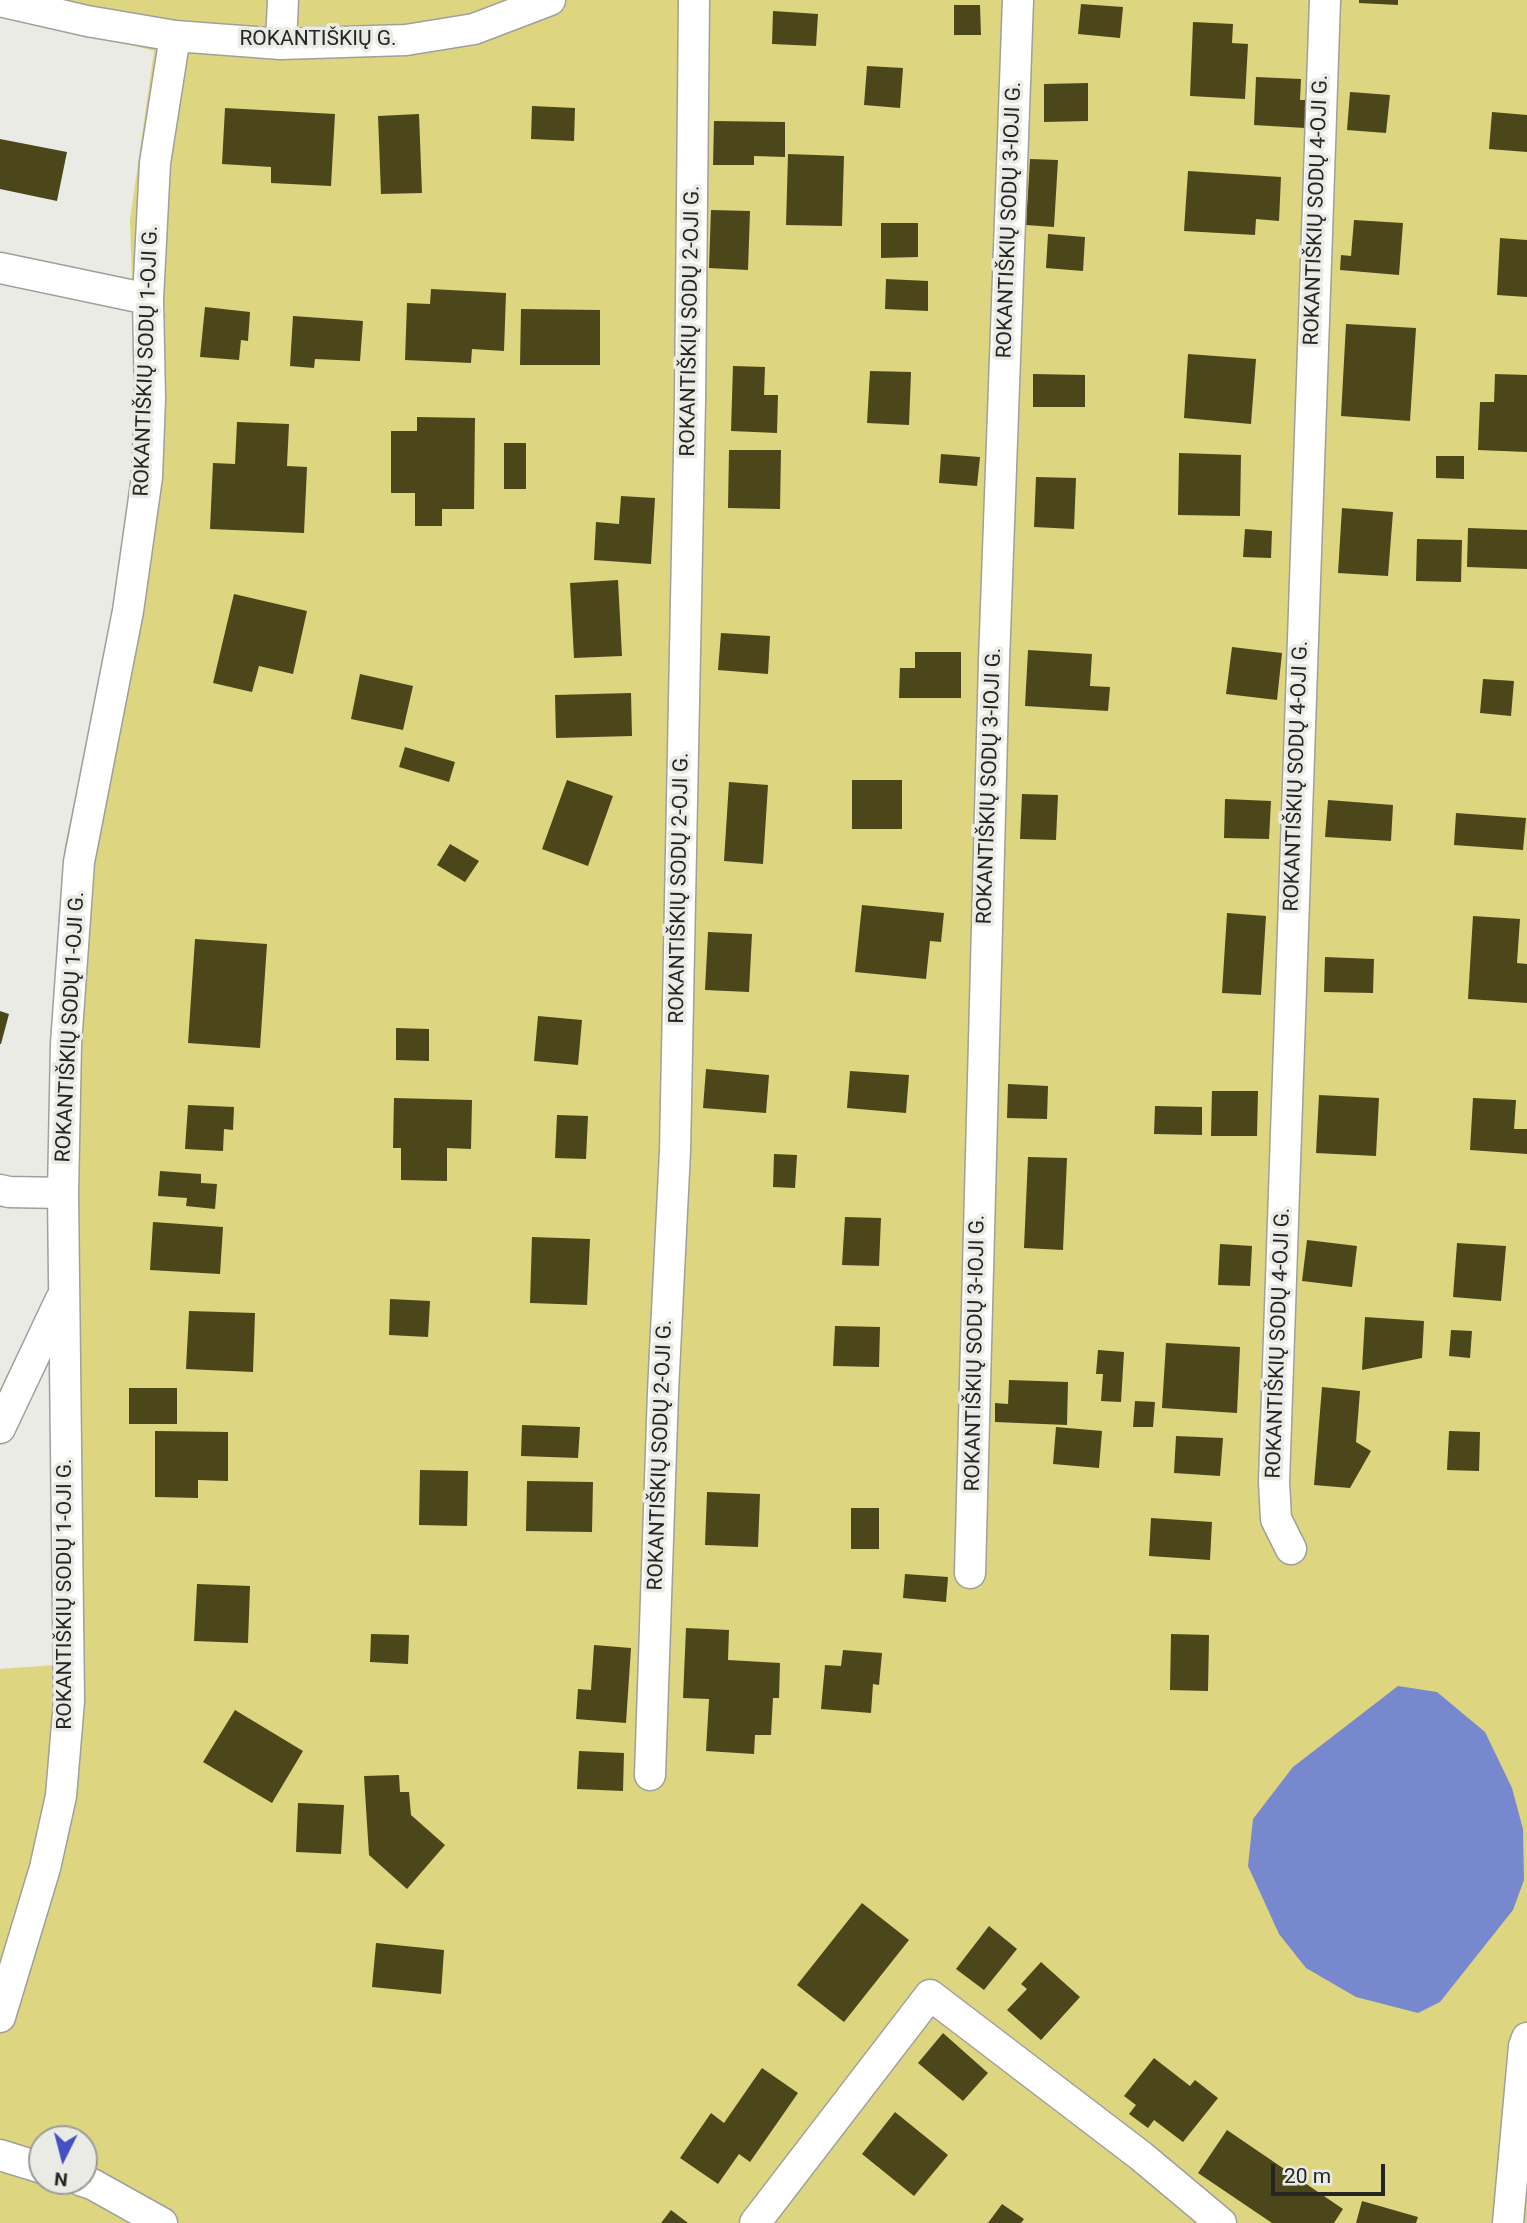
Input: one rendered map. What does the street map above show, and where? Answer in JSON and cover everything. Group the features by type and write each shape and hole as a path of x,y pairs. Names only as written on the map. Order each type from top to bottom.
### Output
{"street":[{"path":"281,44 283,0"},
{"name":"ROKANTIŠKIŲ G.","path":"0,1 87,21 175,36 281,44 406,40 474,29 550,0"},
{"name":"ROKANTIŠKIŲ SODŲ 2-OJI G.","path":"650,1775 662,1406 675,1124 690,414 694,0"},
{"name":"ROKANTIŠKIŲ SODŲ 3-IOJI G.","path":"970,1573 993,662 1018,0"},
{"name":"ROKANTIŠKIŲ SODŲ 4-OJI G.","path":"1291,1549 1276,1519 1273,1482 1325,0"},
{"name":"ROKANTIŠKIŲ SODŲ 1-OJI G.","path":"2,2000 45,1868 61,1796 69,1701 63,1194 66,1044 79,862 128,611 147,478 150,399 148,299 155,163 175,36"},
{"path":"0,268 148,299"},
{"path":"0,1190 63,1194"},
{"path":"0,1429 65,1292"},
{"path":"755,2223 930,1995 1141,2156 1221,2223"},
{"path":"1508,2223 1524,2046 1527,2038"},
{"path":"0,2155 28,2164"},
{"path":"98,2187 162,2223"}],"shaded area":[{"path":"0,0 1527,0 1527,2223 0,2223 0,1669 55,1665 55,983 65,845 106,655 137,428 130,220 154,51 0,9"}],"water":[{"path":"1398,1686 1437,1692 1485,1732 1512,1788 1523,1829 1524,1880 1513,1910 1440,2002 1418,2013 1356,1997 1306,1968 1279,1934 1248,1866 1253,1819 1293,1767"}],"building":[{"path":"1359,0 1398,0 1398,5 1359,3"},
{"path":"1081,4 1123,7 1120,38 1078,34"},
{"path":"954,5 980,5 981,35 954,35"},
{"path":"773,11 818,14 816,46 772,44"},
{"path":"1193,22 1233,24 1232,43 1248,44 1245,99 1190,96"},
{"path":"867,66 903,68 900,108 864,105"},
{"path":"1256,77 1301,79 1300,100 1306,100 1305,128 1254,125"},
{"path":"1088,83 1088,121 1044,122 1044,84"},
{"path":"1350,92 1390,95 1386,133 1347,130"},
{"path":"532,106 575,108 574,141 531,139"},
{"path":"225,108 335,114 331,186 271,183 271,167 222,164"},
{"path":"1492,112 1527,115 1527,152 1489,149"},
{"path":"419,114 422,193 381,194 378,116"},
{"path":"714,121 785,122 785,157 754,156 754,165 713,165"},
{"path":"0,139 67,152 57,201 0,189"},
{"path":"788,154 844,156 842,226 786,225"},
{"path":"1030,159 1058,160 1054,227 1026,225"},
{"path":"1188,171 1281,177 1279,221 1256,219 1255,235 1184,231"},
{"path":"711,210 750,211 748,270 709,268"},
{"path":"1354,220 1403,223 1399,275 1340,270 1341,255 1351,256"},
{"path":"881,223 918,223 918,257 881,258"},
{"path":"1048,234 1085,237 1083,271 1046,268"},
{"path":"1500,238 1527,240 1527,297 1497,295"},
{"path":"886,279 928,281 928,311 885,309"},
{"path":"431,289 506,293 504,351 472,349 471,363 405,360 407,303 430,304"},
{"path":"205,307 250,312 248,341 241,340 239,360 200,357"},
{"path":"521,309 600,310 600,365 520,365"},
{"path":"293,316 363,321 360,361 315,359 314,368 290,366"},
{"path":"1346,324 1416,328 1410,421 1341,416"},
{"path":"1188,354 1256,359 1251,424 1184,418"},
{"path":"733,366 765,367 764,395 778,395 777,433 731,431"},
{"path":"870,371 911,372 909,425 867,423"},
{"path":"1033,374 1085,375 1085,407 1033,407"},
{"path":"1495,374 1527,375 1527,452 1478,450 1480,402 1494,402"},
{"path":"417,417 475,418 474,509 442,509 442,526 415,526 415,493 391,493 391,431 417,431"},
{"path":"237,422 289,424 287,466 307,467 304,533 210,529 213,463 235,464"},
{"path":"504,443 526,443 526,489 504,489"},
{"path":"729,450 781,450 780,509 728,508"},
{"path":"1179,453 1241,455 1240,516 1178,515"},
{"path":"941,454 980,457 977,486 939,483"},
{"path":"1436,456 1464,456 1464,479 1436,478"},
{"path":"1036,477 1076,478 1074,529 1034,527"},
{"path":"621,496 655,498 651,564 594,560 596,522 619,524"},
{"path":"1342,508 1393,512 1388,576 1338,573"},
{"path":"1468,528 1527,530 1527,569 1467,567"},
{"path":"1245,529 1272,531 1271,558 1243,557"},
{"path":"1417,539 1462,540 1461,582 1416,581"},
{"path":"618,580 622,656 574,658 570,583"},
{"path":"234,594 307,611 293,674 259,666 252,692 213,683"},
{"path":"721,633 770,636 768,674 718,670"},
{"path":"1232,647 1282,653 1277,700 1226,694"},
{"path":"1028,650 1092,654 1090,686 1110,687 1108,711 1025,706"},
{"path":"915,652 961,652 961,698 899,698 900,668 915,668"},
{"path":"360,674 413,686 403,730 351,719"},
{"path":"1483,679 1514,681 1511,716 1480,713"},
{"path":"631,693 632,736 556,738 555,695"},
{"path":"405,747 455,762 449,782 399,767"},
{"path":"567,780 613,796 588,866 542,849"},
{"path":"852,780 902,780 902,829 852,829"},
{"path":"729,782 768,785 763,864 724,861"},
{"path":"1022,794 1058,795 1056,840 1020,839"},
{"path":"1225,799 1271,801 1269,839 1224,838"},
{"path":"1328,800 1393,805 1391,841 1325,837"},
{"path":"1456,813 1526,818 1523,850 1454,845"},
{"path":"450,844 479,861 465,882 437,865"},
{"path":"862,905 944,913 941,942 930,941 926,979 855,972"},
{"path":"1227,913 1266,916 1261,995 1222,993"},
{"path":"1473,916 1520,919 1517,963 1527,964 1527,1003 1468,999"},
{"path":"708,932 752,934 749,992 705,990"},
{"path":"195,939 267,944 260,1048 188,1043"},
{"path":"1325,957 1374,959 1373,993 1324,992"},
{"path":"0,1011 9,1014 1,1044 0,1044"},
{"path":"538,1016 582,1020 578,1065 534,1061"},
{"path":"396,1028 429,1029 429,1061 396,1060"},
{"path":"706,1069 769,1075 766,1113 703,1108"},
{"path":"850,1071 909,1075 906,1113 847,1108"},
{"path":"1008,1084 1048,1086 1047,1119 1007,1118"},
{"path":"1212,1091 1258,1091 1257,1136 1211,1136"},
{"path":"1319,1095 1379,1098 1376,1156 1316,1153"},
{"path":"394,1098 472,1100 471,1149 447,1148 447,1181 401,1180 401,1148 393,1148"},
{"path":"1473,1098 1516,1100 1514,1129 1527,1129 1527,1154 1470,1150"},
{"path":"188,1105 234,1107 233,1130 224,1129 223,1151 185,1149"},
{"path":"1155,1106 1202,1107 1202,1135 1154,1134"},
{"path":"557,1115 588,1116 586,1159 555,1158"},
{"path":"774,1154 797,1155 795,1188 773,1187"},
{"path":"1028,1157 1067,1158 1063,1250 1024,1248"},
{"path":"160,1171 201,1174 201,1183 217,1184 215,1209 186,1206 187,1198 158,1196"},
{"path":"845,1217 881,1218 879,1266 842,1265"},
{"path":"153,1222 223,1227 220,1274 150,1270"},
{"path":"532,1237 590,1239 587,1305 530,1303"},
{"path":"1307,1240 1357,1246 1352,1287 1302,1281"},
{"path":"1457,1243 1506,1246 1501,1301 1453,1297"},
{"path":"1220,1244 1252,1246 1250,1286 1218,1285"},
{"path":"390,1299 430,1301 428,1337 389,1335"},
{"path":"189,1311 255,1313 253,1372 186,1369"},
{"path":"1365,1317 1424,1321 1422,1358 1362,1370"},
{"path":"835,1326 880,1327 879,1367 833,1366"},
{"path":"1451,1330 1472,1331 1470,1358 1449,1356"},
{"path":"1166,1343 1240,1347 1237,1413 1162,1408"},
{"path":"1098,1350 1124,1352 1121,1402 1101,1401 1103,1374 1096,1374"},
{"path":"1009,1380 1068,1382 1067,1425 995,1422 995,1403 1008,1404"},
{"path":"1322,1387 1360,1391 1356,1442 1371,1451 1350,1488 1314,1485"},
{"path":"129,1388 177,1388 177,1424 129,1424"},
{"path":"1135,1401 1155,1402 1153,1427 1133,1427"},
{"path":"522,1425 580,1427 578,1458 521,1456"},
{"path":"1056,1427 1102,1431 1099,1468 1053,1464"},
{"path":"155,1431 228,1432 228,1481 198,1480 198,1498 155,1497"},
{"path":"1449,1431 1480,1432 1479,1471 1447,1470"},
{"path":"1176,1436 1223,1438 1220,1476 1174,1473"},
{"path":"420,1470 468,1471 467,1526 419,1525"},
{"path":"527,1481 593,1482 592,1532 526,1531"},
{"path":"707,1492 760,1494 758,1547 705,1545"},
{"path":"851,1508 879,1508 879,1549 851,1549"},
{"path":"1151,1518 1212,1522 1210,1560 1149,1556"},
{"path":"905,1574 948,1577 946,1602 903,1598"},
{"path":"197,1584 250,1586 248,1643 194,1641"},
{"path":"686,1628 729,1630 728,1660 780,1663 779,1698 773,1698 771,1735 755,1735 754,1754 706,1751 709,1699 683,1698"},
{"path":"371,1634 409,1635 408,1664 370,1662"},
{"path":"1171,1634 1209,1635 1208,1691 1170,1690"},
{"path":"594,1645 631,1648 626,1723 576,1719 578,1689 591,1690"},
{"path":"843,1650 882,1653 879,1685 873,1684 871,1713 821,1709 825,1665 841,1666"},
{"path":"235,1710 303,1751 272,1803 203,1762"},
{"path":"579,1751 624,1753 623,1791 577,1789"},
{"path":"399,1775 400,1792 409,1792 411,1815 445,1845 407,1889 369,1855 364,1776"},
{"path":"298,1803 344,1805 341,1854 296,1852"},
{"path":"862,1903 909,1940 844,2022 797,1985"},
{"path":"989,1926 1017,1949 984,1990 956,1969"},
{"path":"376,1943 444,1950 441,1994 372,1987"},
{"path":"1041,1962 1080,1997 1041,2040 1007,2010 1027,1989 1021,1984"},
{"path":"943,2033 988,2073 963,2101 918,2063"},
{"path":"1154,2058 1190,2086 1195,2080 1218,2098 1183,2142 1154,2120 1148,2128 1129,2114 1136,2105 1124,2096"},
{"path":"762,2068 798,2093 750,2162 739,2154 718,2184 680,2158 711,2113 724,2123"},
{"path":"895,2112 948,2155 914,2196 862,2154"},
{"path":"1227,2130 1343,2209 1334,2223 1272,2223 1198,2173"},
{"path":"1362,2201 1418,2217 1416,2223 1356,2223"},
{"path":"1002,2204 1024,2219 1021,2223 988,2223"},
{"path":"671,2210 688,2223 661,2223"}]}
